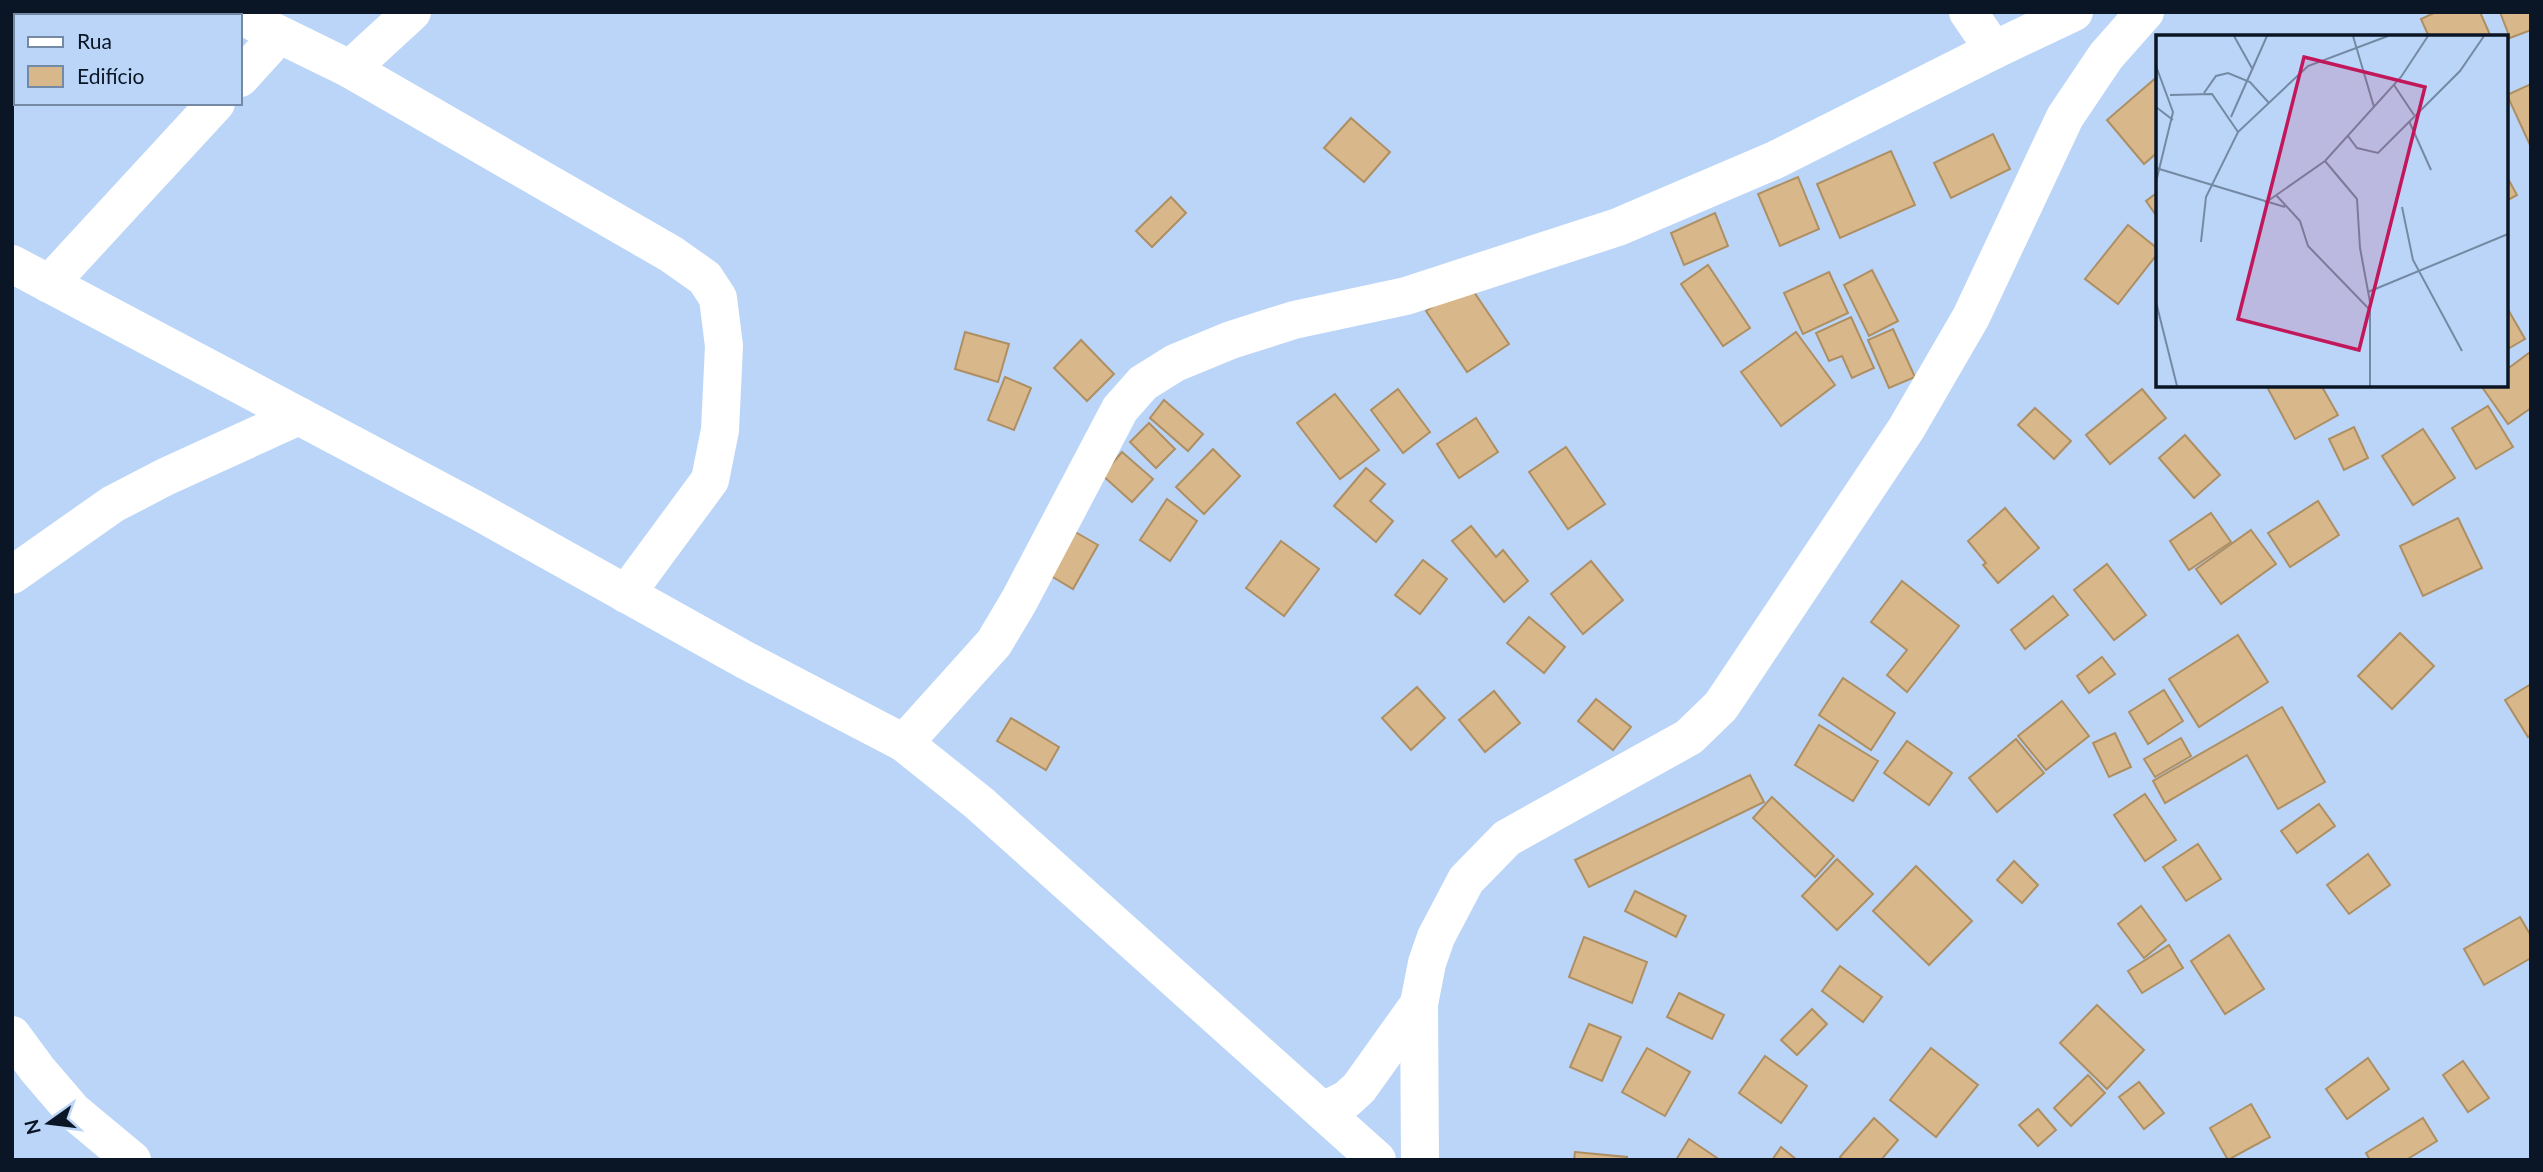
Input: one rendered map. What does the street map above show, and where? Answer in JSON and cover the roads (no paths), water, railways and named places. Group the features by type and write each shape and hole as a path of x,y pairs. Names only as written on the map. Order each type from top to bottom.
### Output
{"street":[{"path":"351,69 412,12"},
{"path":"1968,12 1994,50"},
{"path":"904,743 993,643 1019,601 1120,409 1143,383 1175,363 1231,340 1294,320 1406,296 1618,227 1775,160 2074,12"},
{"path":"1420,1160 1419,1004 1427,963 1436,937 1466,880 1507,838 1689,737 1721,706 1906,429 1971,317 2065,117 2106,56 2145,12"},
{"path":"242,16 351,69 671,254 705,278 718,298 724,346 720,429 710,480 626,594"},
{"path":"242,76 279,35"},
{"path":"49,284 214,105"},
{"path":"12,264 476,510 745,660 904,743 979,803 1377,1160"},
{"path":"12,575 113,504 165,477 299,416"},
{"path":"1323,1111 1348,1099 1359,1088 1419,1004"},
{"path":"12,1035 73,1111 132,1160"}]}
